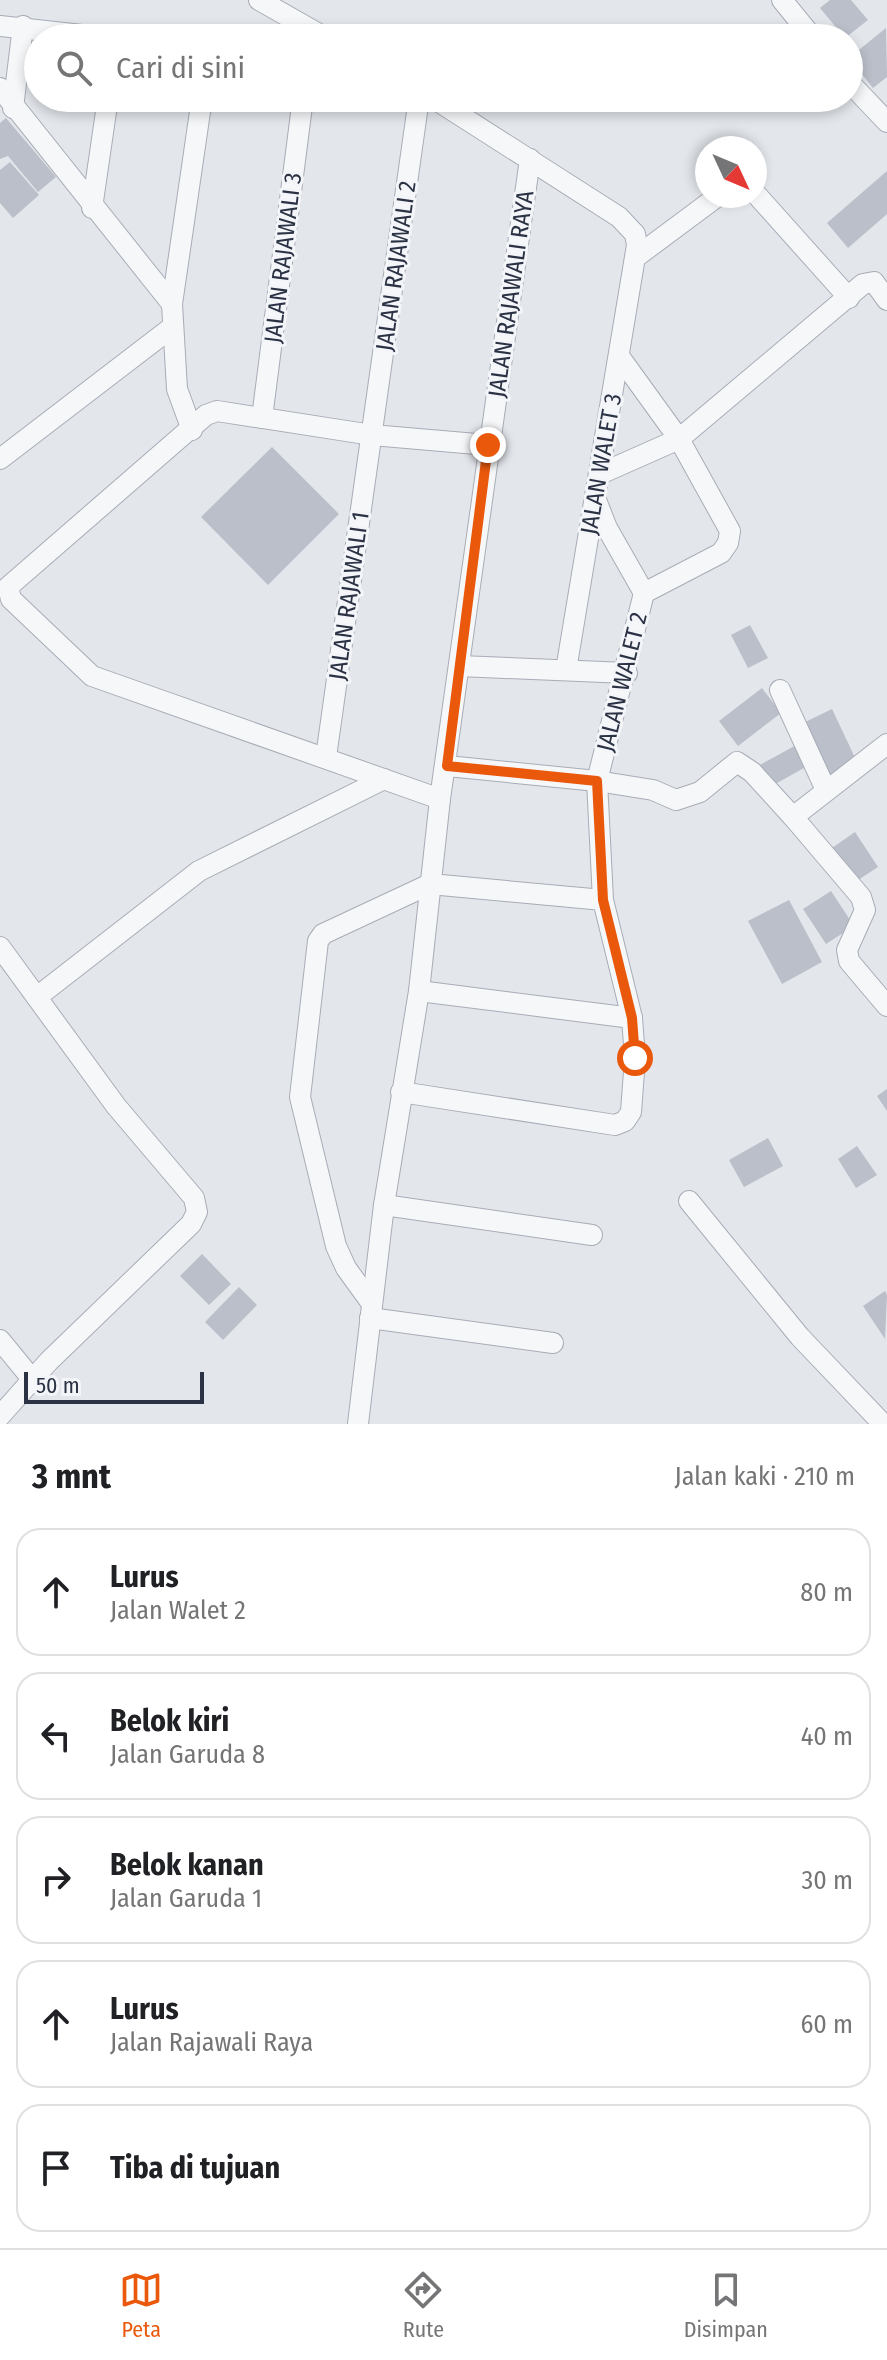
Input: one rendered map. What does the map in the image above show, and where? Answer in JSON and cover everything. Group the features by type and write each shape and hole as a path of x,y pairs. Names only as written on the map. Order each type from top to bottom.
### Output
{"street":[{"path":"259,0 297,24"},
{"path":"782,0 802,24"},
{"path":"0,26 23,26 13,108"},
{"path":"0,88 92,208 172,304"},
{"path":"863,97 887,122"},
{"path":"92,208 106,112"},
{"path":"192,430 177,389 171,328 200,112"},
{"name":"JALAN RAJAWALI 3","path":"262,418 301,112"},
{"name":"JALAN RAJAWALI 2","path":"372,435 417,112"},
{"path":"455,112 628,224 637,245 636,257"},
{"name":"JALAN RAJAWALI RAYA","path":"358,1424 384,1205 419,991 440,799 530,159"},
{"path":"767,206 849,298"},
{"path":"636,257 702,208"},
{"name":"JALAN WALET 3","path":"566,670 636,257"},
{"path":"600,474 679,439 863,284 874,282 887,300"},
{"path":"0,459 171,328"},
{"name":"JALAN WALET 2","path":"401,1092 615,1125 625,1121 631,1112 635,1058 632,1018 603,900 597,781 627,673 644,593 721,553 728,543 730,531 679,439 619,356"},
{"path":"440,799 92,676 80,669 11,599 4,583 192,430 206,415 217,411 372,435 488,445"},
{"name":"JALAN RAJAWALI 1","path":"326,757 372,435"},
{"path":"595,498 607,528 644,593"},
{"path":"459,666 627,673"},
{"path":"780,690 826,790"},
{"path":"793,817 887,744"},
{"path":"447,766 597,781 653,790 676,800 700,792 737,762 752,772 861,897 865,910 847,950 849,961 887,1006"},
{"path":"37,997 199,871 384,779"},
{"path":"553,1343 371,1311 336,1246 300,1097 318,941 323,934 430,884 603,900"},
{"path":"0,947 116,1106 194,1198 197,1212 191,1224 32,1379 0,1416"},
{"path":"419,991 632,1018"},
{"path":"689,1201 800,1337 883,1424"},
{"path":"384,1205 592,1235"},
{"path":"0,1340 32,1379"}],"building":[{"path":"830,0 851,0 868,20 863,24 833,24 820,8"},
{"path":"886,28 887,77 873,88 863,76 863,47"},
{"path":"6,118 56,177 38,192 8,156 0,159 0,123"},
{"path":"10,162 39,195 13,218 0,203 0,170"},
{"path":"887,171 887,214 848,248 827,223"},
{"path":"272,447 339,514 268,585 201,517"},
{"path":"750,625 768,658 748,668 731,635"},
{"path":"762,688 781,713 738,746 719,721"},
{"path":"832,709 858,764 823,781 797,726"},
{"path":"800,743 811,764 770,787 758,766"},
{"path":"855,832 878,867 855,882 832,848"},
{"path":"831,891 854,926 826,944 803,909"},
{"path":"789,900 822,962 782,984 748,921"},
{"path":"887,1089 887,1111 877,1096"},
{"path":"768,1138 783,1166 744,1187 729,1160"},
{"path":"857,1146 877,1175 856,1188 838,1159"},
{"path":"202,1254 231,1284 209,1305 180,1276"},
{"path":"239,1287 257,1305 223,1340 205,1322"},
{"path":"885,1291 887,1295 885,1339 863,1306"}],"route":[{"path":"488,445 447,766 597,781 603,900 632,1018 635,1058"}]}
